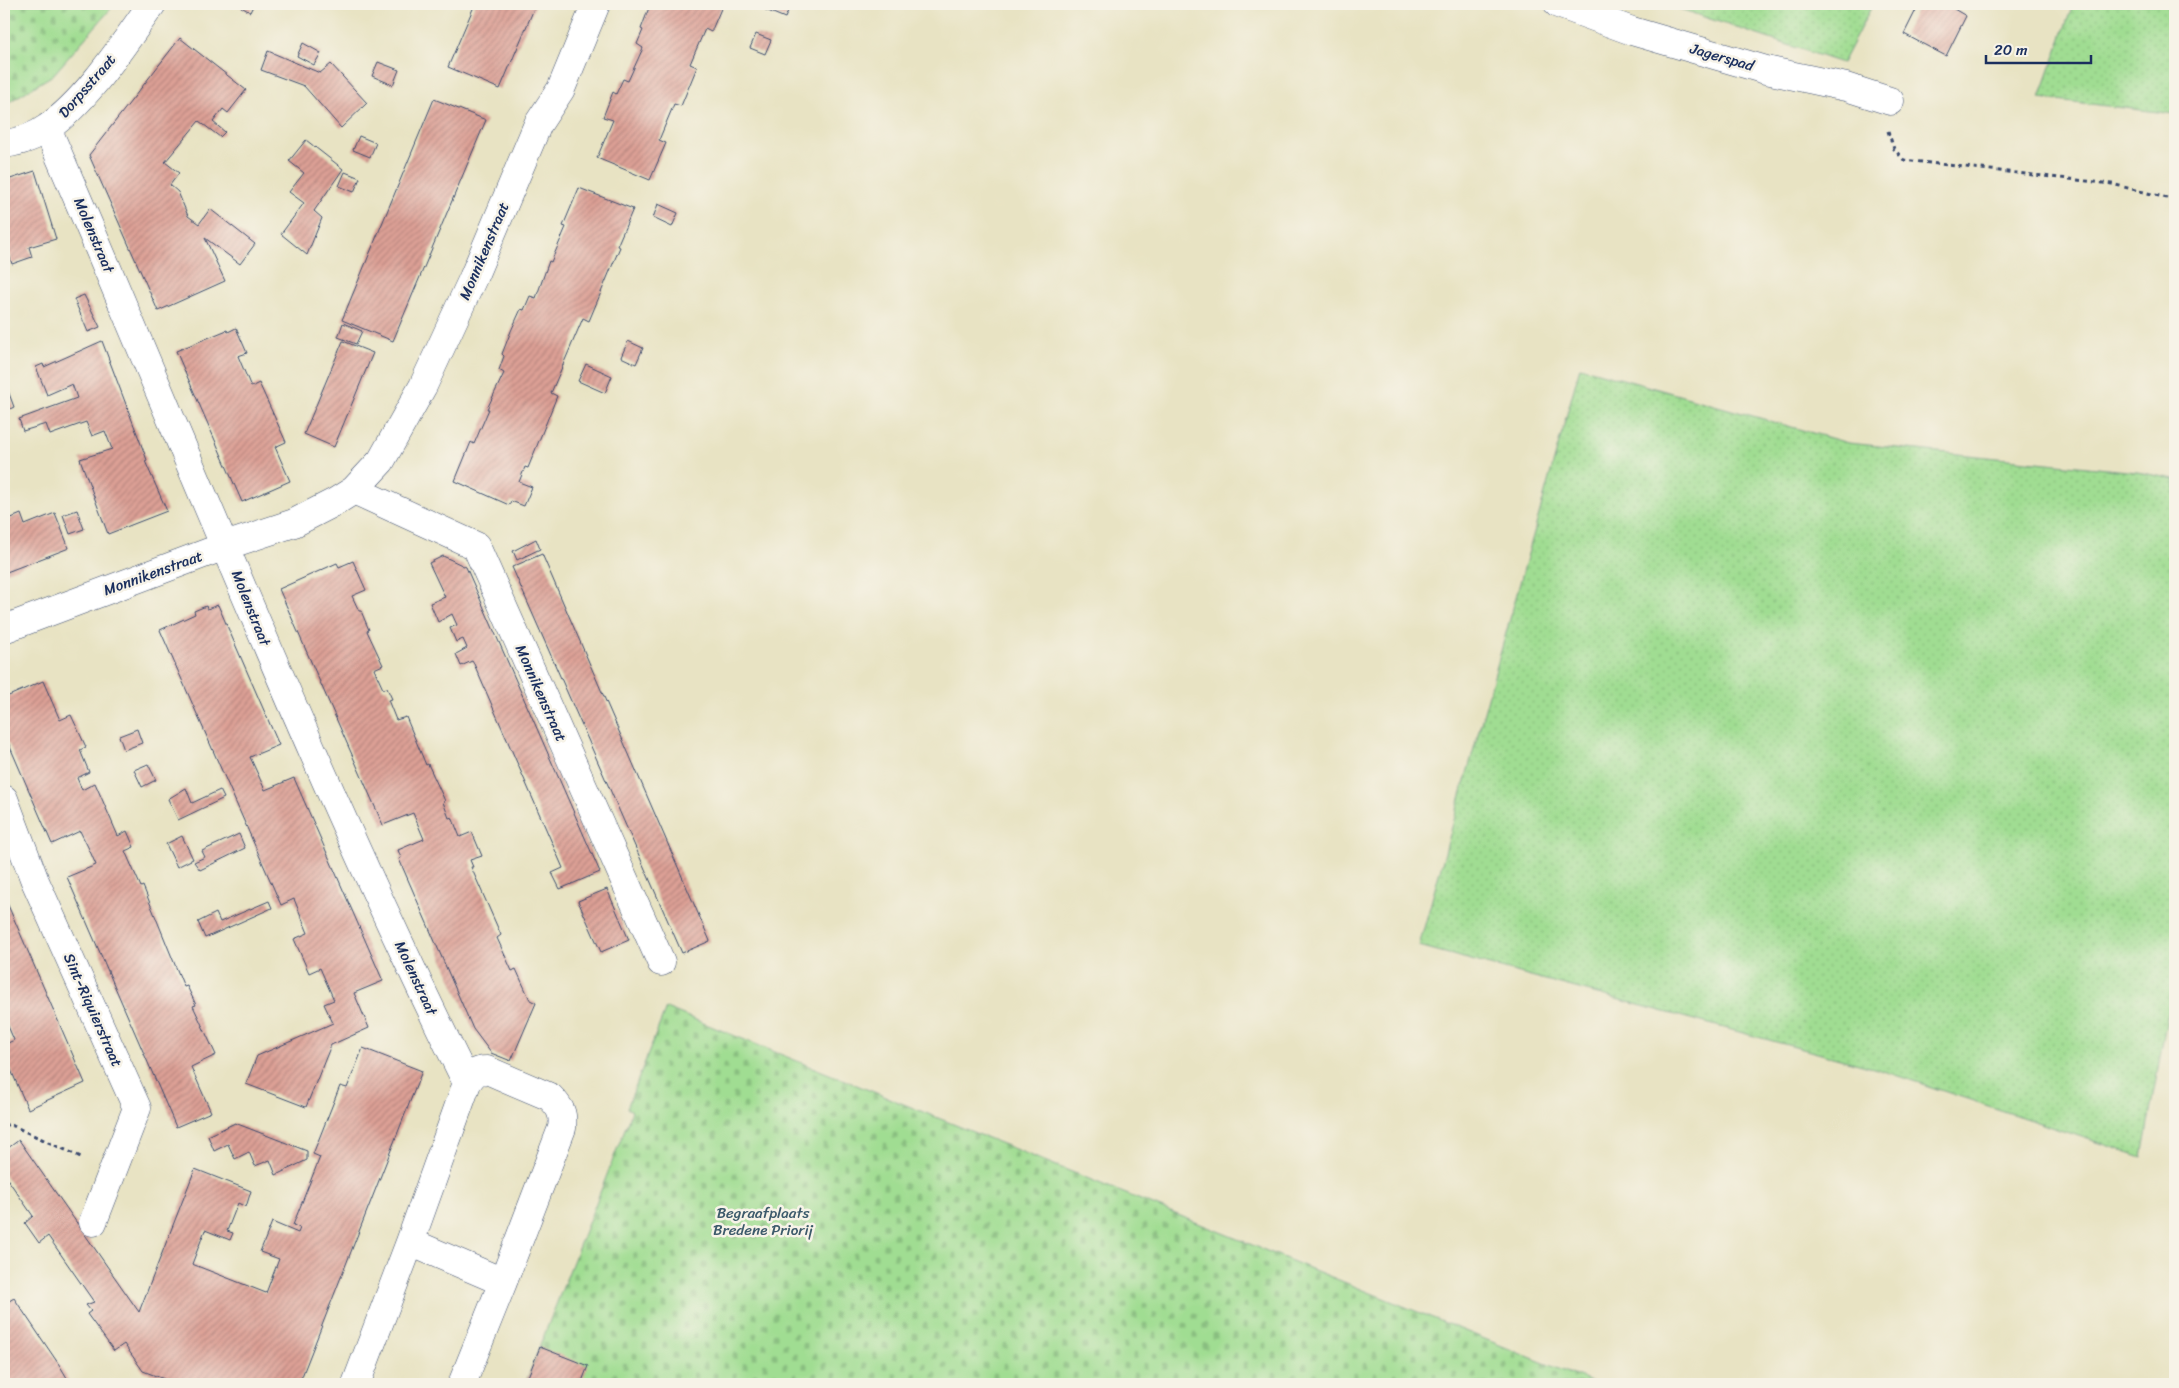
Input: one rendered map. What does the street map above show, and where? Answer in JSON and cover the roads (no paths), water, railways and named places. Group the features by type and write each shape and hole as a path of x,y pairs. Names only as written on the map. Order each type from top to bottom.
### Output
{"street":[{"name":"Dorpsstraat","path":"4,144 31,137 47,128 74,104 94,82 152,4"},
{"name":"Monnikenstraat","path":"4,628 226,546 294,523 354,490 381,461 423,386 473,278 538,124 561,88 596,4"},
{"name":"Jagerspad","path":"1558,4 1632,31 1766,70 1846,87 1890,101"},
{"name":"Molenstraat","path":"47,128 226,546 258,628 385,910 467,1083"},
{"name":"Monnikenstraat","path":"354,490 476,546 661,962"},
{"name":"Sint-Riquierstraat","path":"4,799 35,881 137,1108 93,1222"},
{"path":"356,1384 410,1242 467,1083 473,1074 480,1070 487,1070 550,1096 563,1112 562,1128 462,1384"},
{"path":"410,1242 503,1282"}],"park label":[{"name":"Begraafplaats Bredene Priorij","path":"763,1222"}]}
